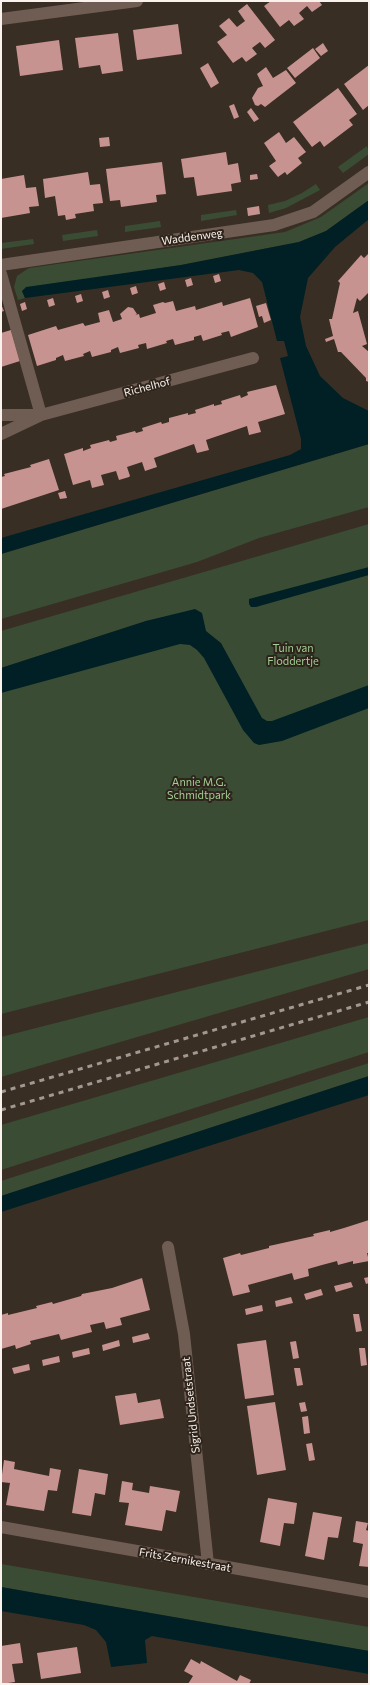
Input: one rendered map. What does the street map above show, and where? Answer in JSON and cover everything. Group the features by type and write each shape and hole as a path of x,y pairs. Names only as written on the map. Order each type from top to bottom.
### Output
{"street":[{"path":"1,19 137,1"},
{"name":"Waddenweg","path":"1,265 274,225 313,212 369,172"},
{"path":"1,274 41,416"},
{"name":"Richelhof","path":"1,434 41,416 252,358"},
{"name":"Richelhof","path":"1,415 41,416"},
{"name":"Sigrid Undsetstraat","path":"168,1247 184,1334 208,1564"},
{"name":"Frits Zernikestraat","path":"1,1527 369,1592"}],"green space":[{"path":"367,146 369,154 343,173 338,167"},
{"path":"369,183 369,200 326,231 299,242 181,265 22,291 25,298 18,300 14,287 17,276 29,268 285,232 321,217"},
{"path":"316,184 320,190 286,208 269,213 268,205 285,201"},
{"path":"236,210 237,215 201,221 201,215"},
{"path":"160,221 161,227 125,232 125,226"},
{"path":"97,230 98,236 63,241 62,235"},
{"path":"33,239 34,244 1,249 1,243"},
{"path":"369,444 369,507 259,538 197,562 1,619 1,554"},
{"name":"Annie M.G. Schmidtpark","path":"369,524 369,920 1,1014 1,672 169,616 146,621 1,668 1,631"},
{"path":"369,943 369,969 1,1077 1,1037"},
{"path":"369,1017 369,1052 1,1170 1,1125"},
{"path":"369,1063 369,1076 1,1196 1,1181"},
{"path":"1,1564 369,1627 369,1651 1,1587"}],"water":[{"path":"369,200 369,219 335,247 308,278 300,317 306,346 320,376 343,398 369,411 369,444 1,554 1,538 290,455 301,449 301,439 280,358 288,356 284,341 277,341 262,282 253,273 239,270 25,298 22,291 26,287 181,265 299,242 326,231"},
{"path":"369,567 369,575 256,607 251,607 249,604 249,599"},
{"path":"195,609 202,613 206,631 221,643 262,718 267,721 272,721 369,685 369,708 282,741 259,745 254,743 243,730 204,658 190,645 180,644 1,693 1,668 146,621"},
{"path":"369,1076 369,1095 1,1212 1,1196"},
{"path":"1,1587 369,1651 369,1674 152,1636 145,1640 147,1663 111,1667 106,1642 96,1630 84,1625 1,1611"}],"building":[{"path":"271,1 319,1 322,5 312,12 307,6 299,13 304,19 294,26 289,20 280,27 264,6"},
{"path":"247,4 275,40 265,48 260,42 252,48 257,54 246,62 242,57 233,63 217,42 227,35 219,26 229,18 237,27 245,21 238,11"},
{"path":"178,24 182,54 137,60 133,30"},
{"path":"118,33 123,71 102,74 100,65 79,68 75,38"},
{"path":"59,40 63,70 20,76 16,46"},
{"path":"323,43 328,51 321,56 315,49"},
{"path":"313,48 320,58 295,78 287,68"},
{"path":"208,63 219,83 211,88 200,68"},
{"path":"369,65 369,105 363,110 344,84"},
{"path":"266,67 273,78 286,70 296,83 265,107 261,104 258,106 255,105 252,98 258,88 263,86 257,74"},
{"path":"338,88 357,114 349,120 353,125 324,147 320,141 312,147 293,122"},
{"path":"234,104 239,117 234,119 229,106"},
{"path":"251,108 259,119 254,122 247,112"},
{"path":"279,132 286,143 294,137 306,152 298,158 302,163 287,175 285,172 278,177 269,166 276,161 264,143"},
{"path":"109,137 110,146 100,147 99,138"},
{"path":"226,152 228,165 238,163 241,182 231,184 232,191 197,196 194,177 184,178 181,159"},
{"path":"162,162 166,194 156,195 157,202 121,207 120,200 110,201 106,169"},
{"path":"88,172 90,185 100,184 103,203 93,204 94,211 75,214 76,218 66,220 65,215 58,216 55,196 45,198 43,179"},
{"path":"257,174 258,179 250,180 250,175"},
{"path":"24,175 26,188 36,187 39,206 29,207 30,213 1,218 1,179"},
{"path":"259,206 260,214 248,216 247,208"},
{"path":"369,253 369,292 360,301 357,298 353,313 358,311 367,344 362,346 369,352 369,382 366,381 366,378 341,352 338,352 334,339 326,342 325,339 333,336 329,319 332,319 340,283 338,281 361,255 364,258"},
{"path":"219,274 221,281 215,283 213,276"},
{"path":"191,278 193,285 187,287 185,280"},
{"path":"164,282 166,289 160,291 158,284"},
{"path":"136,286 138,293 132,295 130,288"},
{"path":"108,290 110,297 104,299 102,292"},
{"path":"81,294 83,301 77,303 75,296"},
{"path":"53,298 55,305 49,307 47,300"},
{"path":"250,298 258,327 231,337 229,331 221,333 222,335 203,341 201,335 194,337 194,340 175,345 173,339 166,341 167,343 147,349 146,343 138,345 139,348 120,353 118,347 111,350 111,352 92,357 90,351 83,354 84,356 65,361 63,355 56,358 56,360 37,366 28,335 56,326 58,330 83,323 85,326 100,322 98,313 109,310 113,322 122,319 120,314 128,307 133,308 137,314 135,315 139,314 140,318 156,313 153,305 163,302 173,301 176,311 195,306 196,310 222,302 223,306"},
{"path":"25,302 27,309 22,311 20,304"},
{"path":"266,303 271,320 264,323 262,316 259,317 256,306"},
{"path":"1,304 4,311 1,312"},
{"path":"11,330 20,361 1,367 1,333"},
{"path":"276,385 285,414 258,422 261,432 249,435 247,426 206,440 209,450 197,453 194,444 154,458 157,467 145,471 142,462 127,467 129,477 119,480 116,471 101,475 104,485 92,488 90,480 73,485 64,454 83,448 83,451 91,448 90,445 109,440 110,442 117,440 116,436 135,431 136,433 143,431 142,428 161,422 162,424 169,422 169,418 188,413 188,415 196,413 195,410 214,404 214,406 222,404 221,401 240,395 241,398 248,395 247,392"},
{"path":"49,459 59,490 1,509 1,477 5,476 4,474 31,467 30,465"},
{"path":"65,491 67,498 60,499 58,493"},
{"path":"369,1220 369,1253 367,1253 369,1261 353,1264 353,1261 338,1265 337,1261 308,1269 309,1276 294,1280 292,1273 248,1285 250,1292 233,1296 223,1258 240,1253 241,1255 269,1248 269,1246 314,1236 313,1234 330,1230 330,1232"},
{"path":"369,1277 369,1283 366,1284 364,1278"},
{"path":"142,1278 150,1310 120,1318 122,1325 106,1329 104,1322 90,1325 92,1332 61,1340 59,1334 30,1341 31,1344 16,1349 15,1345 1,1349 1,1315 8,1313 8,1315 37,1308 36,1306 52,1302 53,1304 81,1296 82,1294 112,1288"},
{"path":"351,1282 353,1287 336,1292 334,1286"},
{"path":"321,1289 323,1295 306,1300 304,1294"},
{"path":"291,1297 293,1303 276,1307 275,1301"},
{"path":"262,1305 263,1311 246,1315 245,1309"},
{"path":"353,1314 359,1314 362,1331 356,1332"},
{"path":"148,1333 150,1339 133,1343 132,1337"},
{"path":"119,1340 120,1346 103,1351 102,1345"},
{"path":"266,1340 274,1395 245,1399 237,1344"},
{"path":"296,1341 299,1358 293,1359 290,1342"},
{"path":"89,1348 90,1354 73,1358 72,1352"},
{"path":"359,1348 365,1348 367,1365 361,1366"},
{"path":"59,1356 60,1362 43,1366 42,1360"},
{"path":"29,1364 30,1370 14,1374 12,1368"},
{"path":"294,1368 300,1368 303,1385 297,1386"},
{"path":"136,1393 138,1403 160,1399 164,1418 120,1425 115,1396"},
{"path":"275,1402 286,1470 257,1475 247,1406"},
{"path":"305,1402 307,1411 301,1412 299,1403"},
{"path":"308,1416 310,1433 304,1434 302,1417"},
{"path":"312,1443 315,1460 309,1461 306,1444"},
{"path":"4,1460 15,1462 14,1469 49,1476 50,1468 61,1470 57,1491 48,1490 44,1511 6,1505 10,1483 1,1482"},
{"path":"79,1469 108,1474 105,1495 95,1493 91,1516 72,1513"},
{"path":"122,1481 133,1483 132,1490 149,1493 150,1486 180,1491 176,1512 166,1510 162,1531 125,1525 129,1503 119,1502"},
{"path":"268,1498 297,1503 294,1524 284,1523 280,1546 260,1542"},
{"path":"313,1512 342,1517 338,1538 328,1537 324,1560 305,1556"},
{"path":"356,1521 368,1523 366,1530 369,1531 369,1567 359,1566 363,1544 353,1542"},
{"path":"20,1643 23,1663 12,1664 15,1682 1,1684 1,1646"},
{"path":"77,1647 81,1673 41,1679 37,1653"},
{"path":"191,1659 200,1664 201,1661 237,1681 240,1675 251,1680 249,1684 188,1684 193,1676 184,1671"}],"railway":[{"path":"1,1092 369,985"},
{"path":"1,1110 369,1002"}],"park label":[{"name":"Tuin van Floddertje","path":"293,654"}]}
